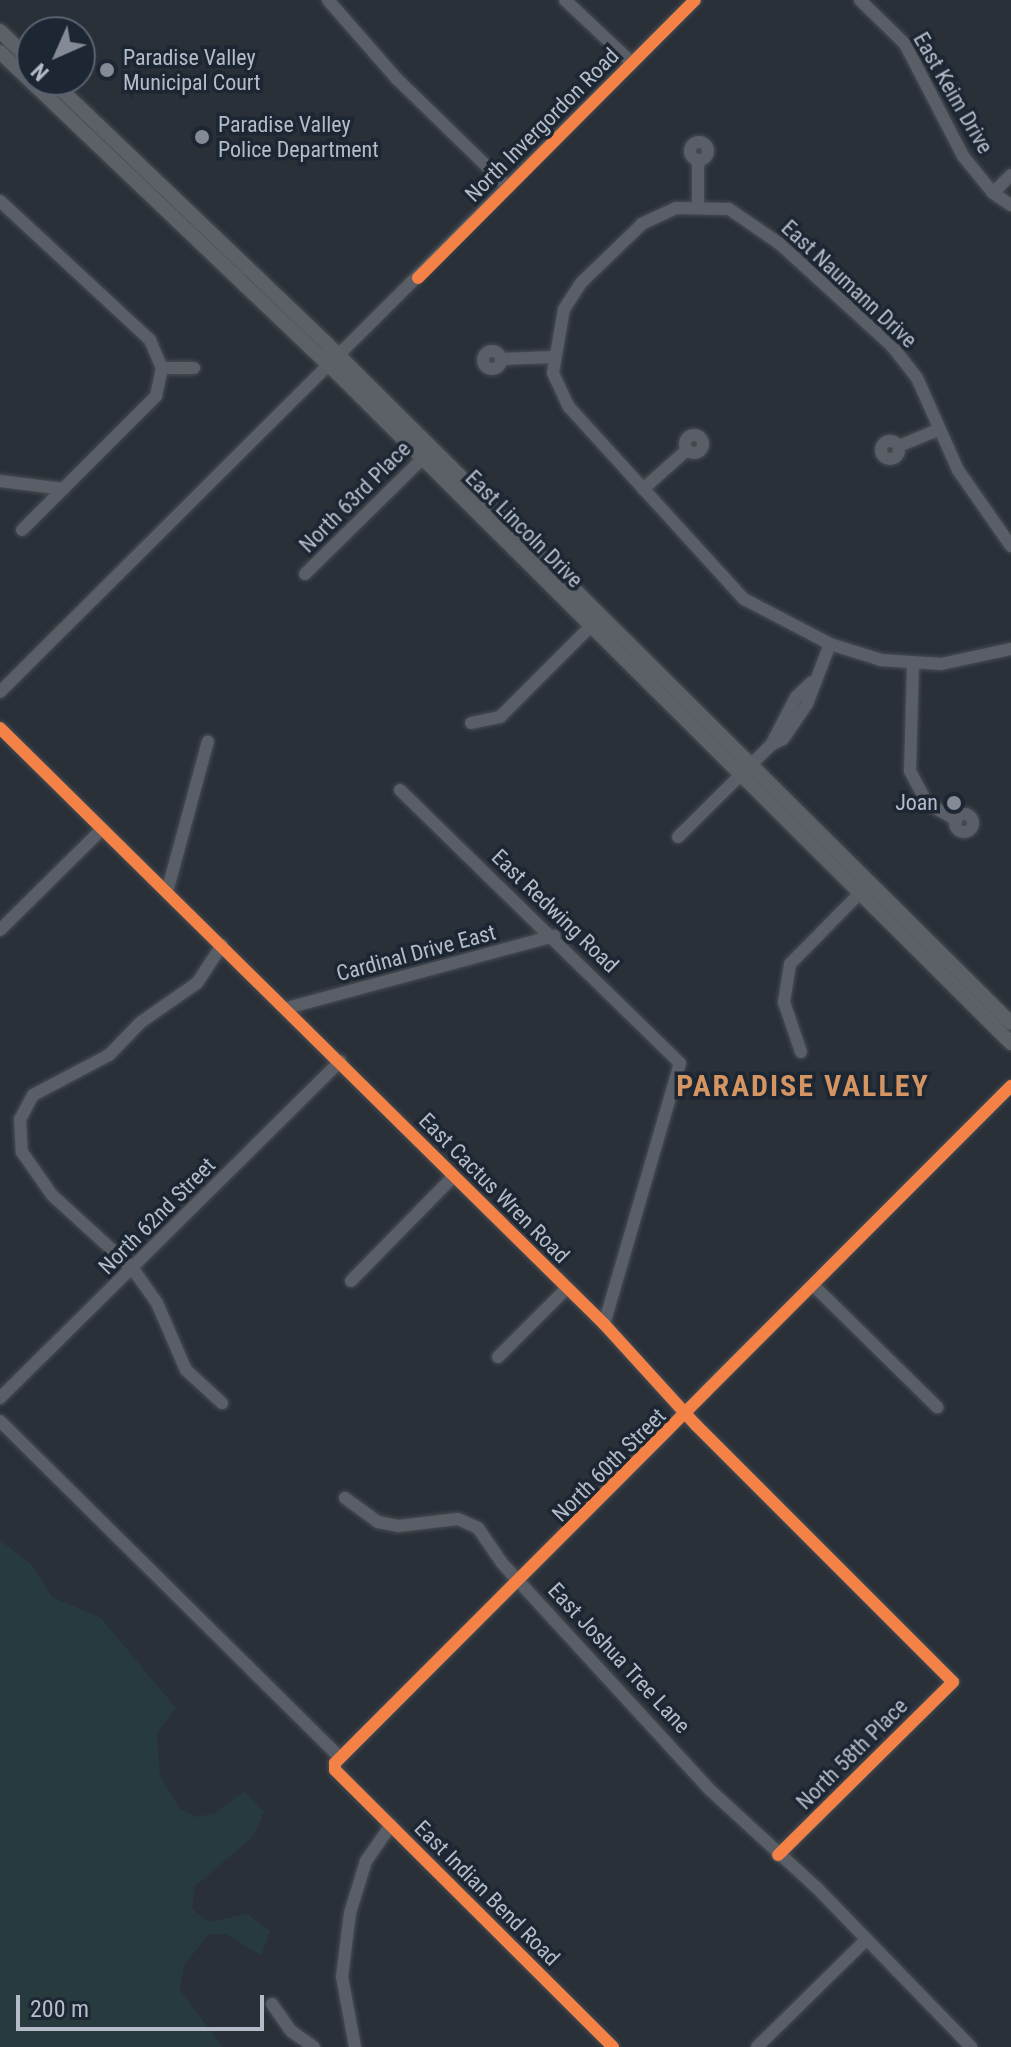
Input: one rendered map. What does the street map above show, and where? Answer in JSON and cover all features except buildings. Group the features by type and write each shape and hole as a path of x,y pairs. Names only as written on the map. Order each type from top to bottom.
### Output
{"main road":[{"path":"0,31 16,46"},
{"name":"East Lincoln Drive","path":"60,96 334,361 865,888 960,983 1011,1043"},
{"name":"East Lincoln Drive","path":"960,983 1011,1023"}],"street":[{"path":"328,0 397,79 508,187"},
{"path":"565,0 632,63"},
{"name":"North Invergordon Road","path":"0,692 695,0"},
{"name":"East Keim Drive","path":"860,0 905,44 963,156 993,193 1011,205"},
{"path":"698,160 698,206 676,208 642,224 581,283 558,323 553,373 569,407 744,599 830,644 913,664 963,662 1011,649"},
{"path":"993,193 1011,175"},
{"path":"0,201 150,340 162,368 156,396 22,530"},
{"name":"East Naumann Drive","path":"698,206 729,209 755,224 892,346 917,378 958,470 1011,546"},
{"path":"501,359 553,357"},
{"path":"162,368 194,368"},
{"path":"899,446 940,429"},
{"path":"643,489 687,450"},
{"name":"North 63rd Place","path":"305,574 427,453"},
{"path":"0,481 63,489"},
{"path":"471,723 500,717 596,621"},
{"path":"678,837 771,745 783,739 796,723 830,644"},
{"path":"913,664 910,771 927,803 956,820"},
{"name":"East Cactus Wren Road","path":"0,728 604,1324 688,1415 953,1682"},
{"path":"167,892 208,741"},
{"name":"East Redwing Road","path":"400,790 554,936 680,1063 604,1324"},
{"path":"0,930 102,829"},
{"path":"801,1052 784,1002 790,964 865,888"},
{"name":"Cardinal Drive East","path":"287,1008 554,936"},
{"path":"222,945 197,983 141,1022 109,1055 33,1095 20,1119 22,1152 52,1195 133,1269 157,1303 186,1370 222,1403"},
{"name":"North 62nd Street","path":"0,1398 340,1061"},
{"name":"North 60th Street","path":"337,1762 688,1415 1011,1086"},
{"path":"351,1281 453,1177"},
{"path":"814,1286 937,1407"},
{"path":"498,1357 566,1289"},
{"name":"East Indian Bend Road","path":"0,1421 337,1762 391,1825 613,2047"},
{"name":"East Joshua Tree Lane","path":"345,1498 378,1522 398,1526 447,1519 468,1523 710,1790 803,1878 811,1892 866,1940 971,2047"},
{"name":"North 58th Place","path":"778,1855 953,1682"},
{"path":"355,2047 342,1977 350,1913 366,1861 391,1825"},
{"path":"757,2047 866,1940"},
{"path":"272,2004 291,2031 314,2047"}],"green space":[{"path":"0,1540 33,1566 52,1597 101,1618 176,1708 157,1733 160,1776 180,1809 196,1817 215,1813 245,1791 264,1812 254,1836 195,1886 192,1909 209,1922 248,1914 270,1931 261,1956 227,1934 209,1934 184,1965 180,1990 223,2047 0,2047"}],"cycle path":[{"path":"418,278 695,0"},
{"path":"0,728 604,1324 696,1425 953,1682 778,1855"},
{"path":"613,2047 335,1770 335,1763 1011,1086"}],"place":[{"name":"Paradise Valley Municipal Court","path":"107,70"},
{"name":"Paradise Valley Police Department","path":"202,137"},
{"name":"Joan","path":"954,803"}],"district":[{"name":"PARADISE VALLEY","path":"803,1086"}]}
